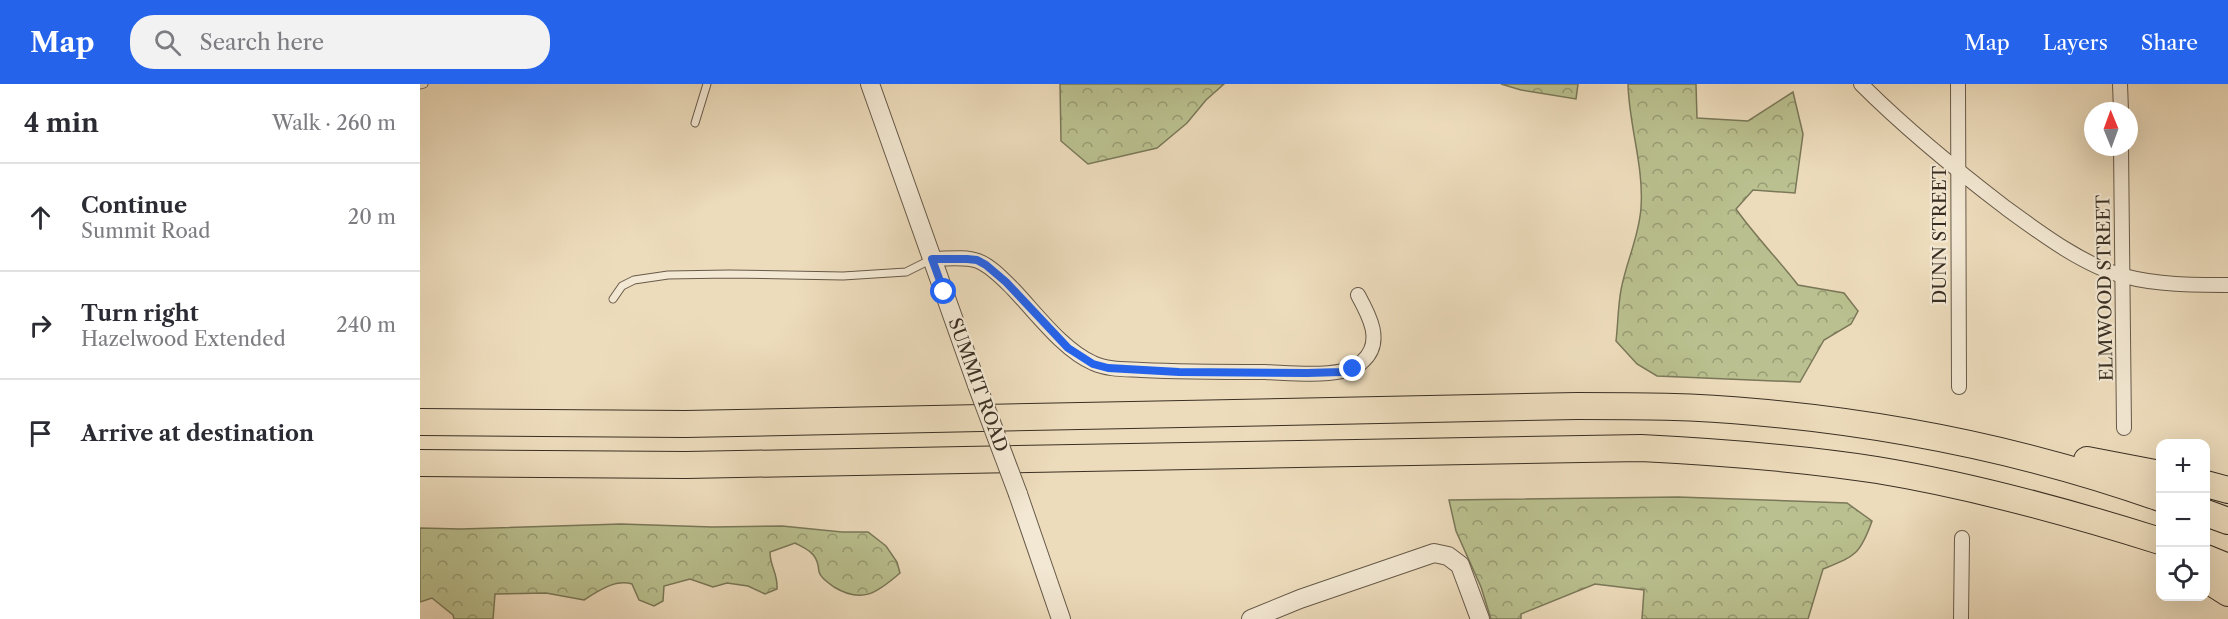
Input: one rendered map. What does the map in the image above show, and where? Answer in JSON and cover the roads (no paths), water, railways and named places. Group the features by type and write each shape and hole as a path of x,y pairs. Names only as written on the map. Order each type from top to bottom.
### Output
{"highway":[{"path":"420,422 686,424 1577,406 1675,407 1754,411 1823,419 2035,450 2156,473"},
{"path":"1930,436 2031,459 2156,497"},
{"path":"420,463 686,465 1641,448 1758,455 1869,469 2004,496 2095,520 2156,540"},
{"path":"2210,485 2228,490"},
{"path":"2210,515 2228,521"},
{"path":"2095,520 2156,553"},
{"path":"2210,560 2228,567"},
{"path":"2210,582 2228,593"}],"street":[{"name":"SUMMIT ROAD","path":"870,84 1061,619"},
{"path":"1861,84 1893,116 1958,171 2055,242 2080,257 2123,276 2166,283 2228,285"},
{"name":"DUNN STREET","path":"1958,84 1959,387"},
{"path":"2120,84 2121,102"},
{"name":"ELMWOOD STREET","path":"2121,156 2124,428"},
{"path":"932,259 977,260 986,265 1006,282 1068,348 1093,364 1108,368 1179,372 1296,373 1341,372 1353,369 1363,362 1374,342 1373,328 1358,295"},
{"path":"1961,619 1962,537"},
{"path":"1251,619 1300,599 1434,553 1448,556 1460,565 1480,619"}],"lane":[{"path":"695,123 707,84"},
{"path":"613,299 622,286 634,280 669,275 843,276 906,272 932,259"}]}
